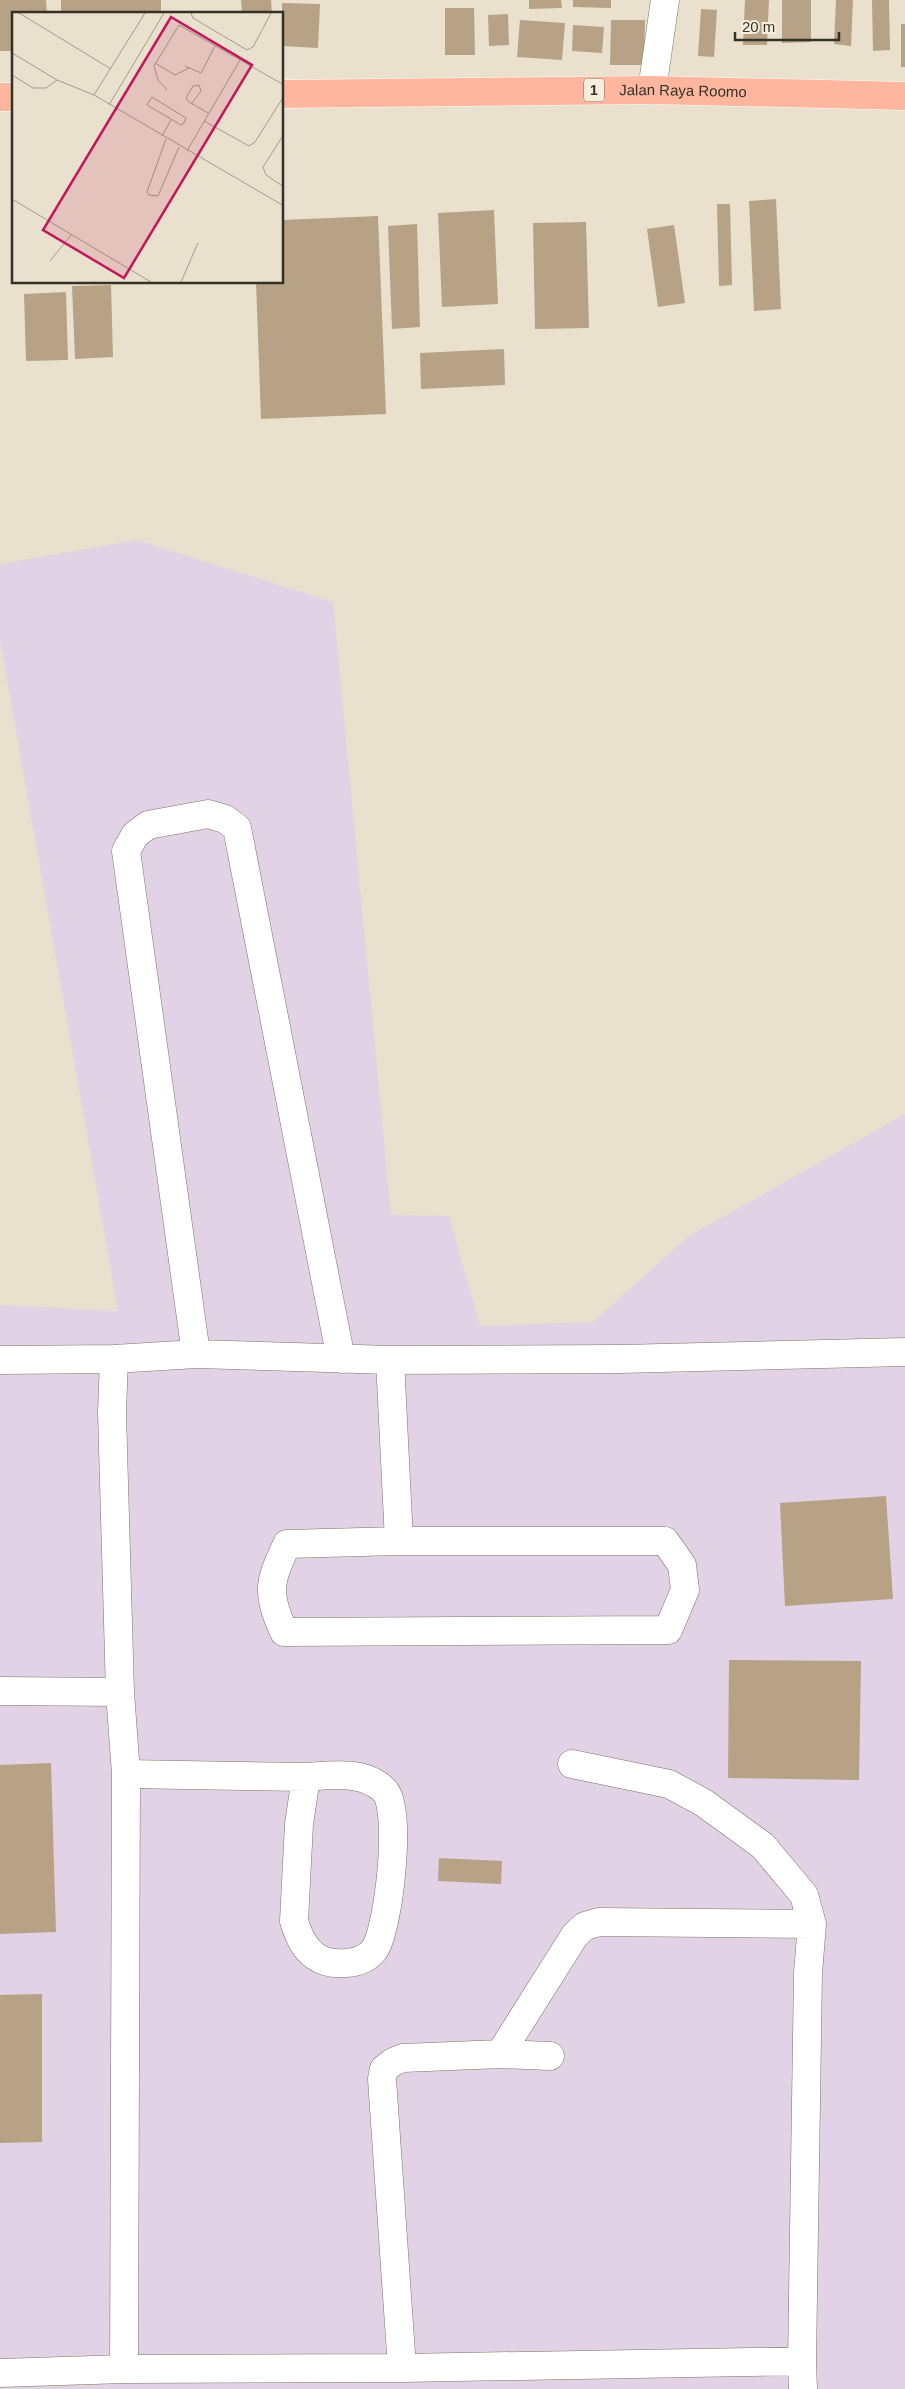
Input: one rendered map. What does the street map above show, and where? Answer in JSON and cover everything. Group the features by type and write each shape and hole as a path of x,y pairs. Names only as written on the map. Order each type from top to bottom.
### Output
{"highway":[{"name":"Jalan Raya Roomo","path":"284,94 652,90 905,96"}],"lane":[{"path":"652,90 665,0"},
{"path":"196,1354 126,851 135,835 148,825 208,814 225,819 237,828 341,1359"},
{"path":"0,1360 114,1359 196,1354 390,1360 630,1358 905,1352"},
{"path":"114,1359 112,1413 120,1692 126,1774 124,2369"},
{"path":"390,1360 398,1542"},
{"path":"665,1541 682,1565 685,1590 668,1630 284,1632 272,1606 272,1576 287,1544 398,1542 665,1541"},
{"path":"0,1691 120,1692"},
{"path":"572,1764 669,1784 704,1803 763,1846 804,1895 812,1924 808,1973 802,2389"},
{"path":"126,1774 306,1778 332,1775 361,1777 374,1783 386,1792 391,1802 394,1825 388,1900 383,1932 374,1951 360,1960 344,1965 316,1957 299,1936 294,1921 299,1824 306,1778"},
{"path":"500,2054 570,1943 585,1926 599,1922 812,1924"},
{"path":"402,2368 382,2079 384,2069 393,2062 403,2058 500,2054 550,2056"},
{"path":"0,2373 124,2369 402,2368 802,2360"}],"shaded area":[{"path":"137,540 333,602 391,1215 449,1216 480,1326 593,1322 689,1236 905,1114 905,2389 0,2389 0,1305 118,1311 0,640 0,564"}],"building":[{"path":"0,0 46,0 47,12 12,12 12,51 0,51"},
{"path":"61,0 161,0 161,12 61,12"},
{"path":"241,0 271,0 272,12 242,12"},
{"path":"529,0 561,0 562,8 529,9"},
{"path":"573,0 611,0 611,8 573,7"},
{"path":"745,0 769,0 767,45 743,45"},
{"path":"782,0 811,0 811,42 782,43"},
{"path":"836,0 853,0 851,46 834,44"},
{"path":"872,0 889,0 890,50 873,51"},
{"path":"282,3 320,4 318,48 284,46 284,12 282,12"},
{"path":"445,8 474,8 475,55 445,55"},
{"path":"701,9 717,10 714,57 698,56"},
{"path":"508,14 509,45 489,46 488,15"},
{"path":"520,20 565,23 562,60 517,57"},
{"path":"611,20 645,20 644,65 610,65"},
{"path":"901,24 905,24 905,67 901,67"},
{"path":"573,25 604,27 602,53 572,51"},
{"path":"776,199 781,309 754,311 749,201"},
{"path":"717,204 730,204 732,285 719,286"},
{"path":"494,210 498,304 442,307 438,213"},
{"path":"378,216 386,414 261,419 256,284 284,284 284,220"},
{"path":"586,222 589,328 535,329 533,223"},
{"path":"417,224 420,327 392,329 388,226"},
{"path":"674,225 685,303 658,307 647,229"},
{"path":"111,285 113,357 75,359 72,286"},
{"path":"66,292 68,360 26,361 24,294"},
{"path":"504,349 505,385 421,389 420,353"},
{"path":"886,1496 893,1599 785,1606 780,1503"},
{"path":"729,1660 861,1661 859,1780 728,1778"},
{"path":"51,1763 56,1932 0,1934 0,1765"},
{"path":"439,1858 502,1861 501,1884 438,1881"},
{"path":"42,1994 42,2142 0,2143 0,1995"}]}
